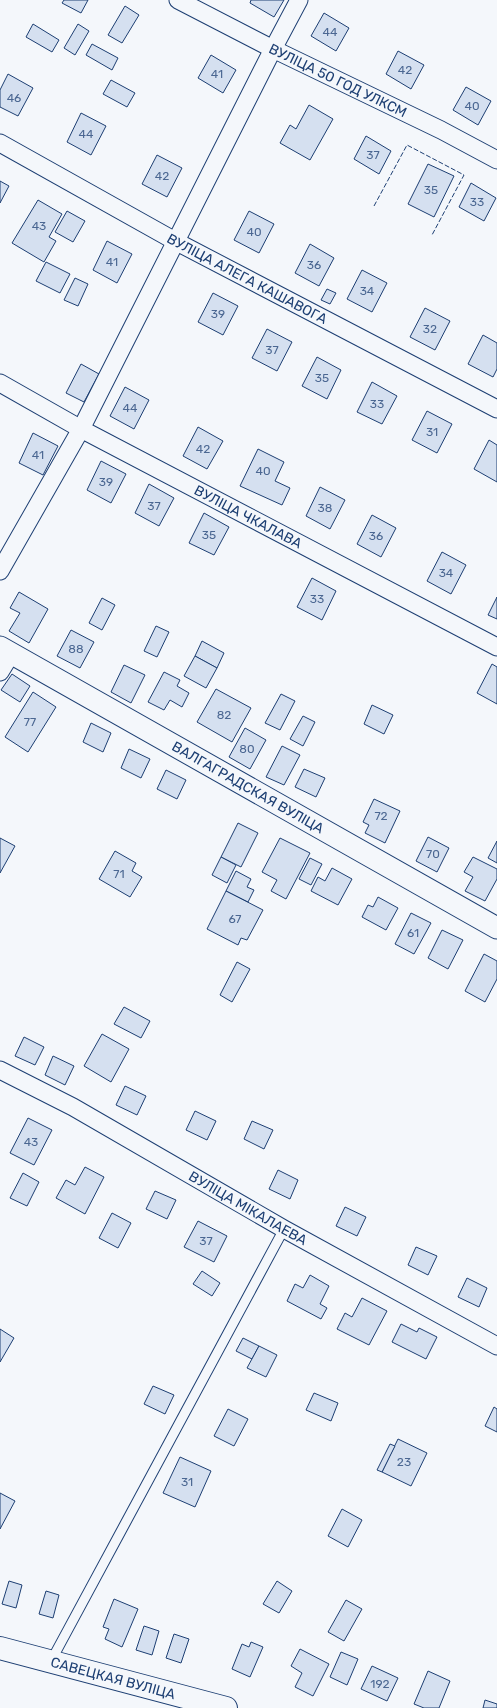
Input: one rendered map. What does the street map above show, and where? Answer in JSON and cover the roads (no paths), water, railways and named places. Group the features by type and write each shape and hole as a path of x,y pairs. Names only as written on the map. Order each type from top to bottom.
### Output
{"main road":[{"name":"САВЕЦКАЯ ВУЛІЦА","path":"0,1648 226,1708"}],"street":[{"name":"ВУЛІЦА 50 ГОД УЛКСМ","path":"178,0 273,49 441,130 497,160"},
{"path":"0,571 81,429 175,241 299,0"},
{"name":"ВУЛІЦА АЛЕГА КАШАВОГА","path":"0,143 175,241 497,409"},
{"name":"ВУЛІЦА ЧКАЛАВА","path":"0,383 81,429 497,647"},
{"path":"0,672 5,650"},
{"name":"ВАЛГАГРАДСКАЯ ВУЛІЦА","path":"5,650 497,928"},
{"name":"ВУЛІЦА МІКАЛАЕВА","path":"0,1070 73,1107 284,1230 497,1346"}],"lane":[{"path":"51,1661 284,1230"}]}
